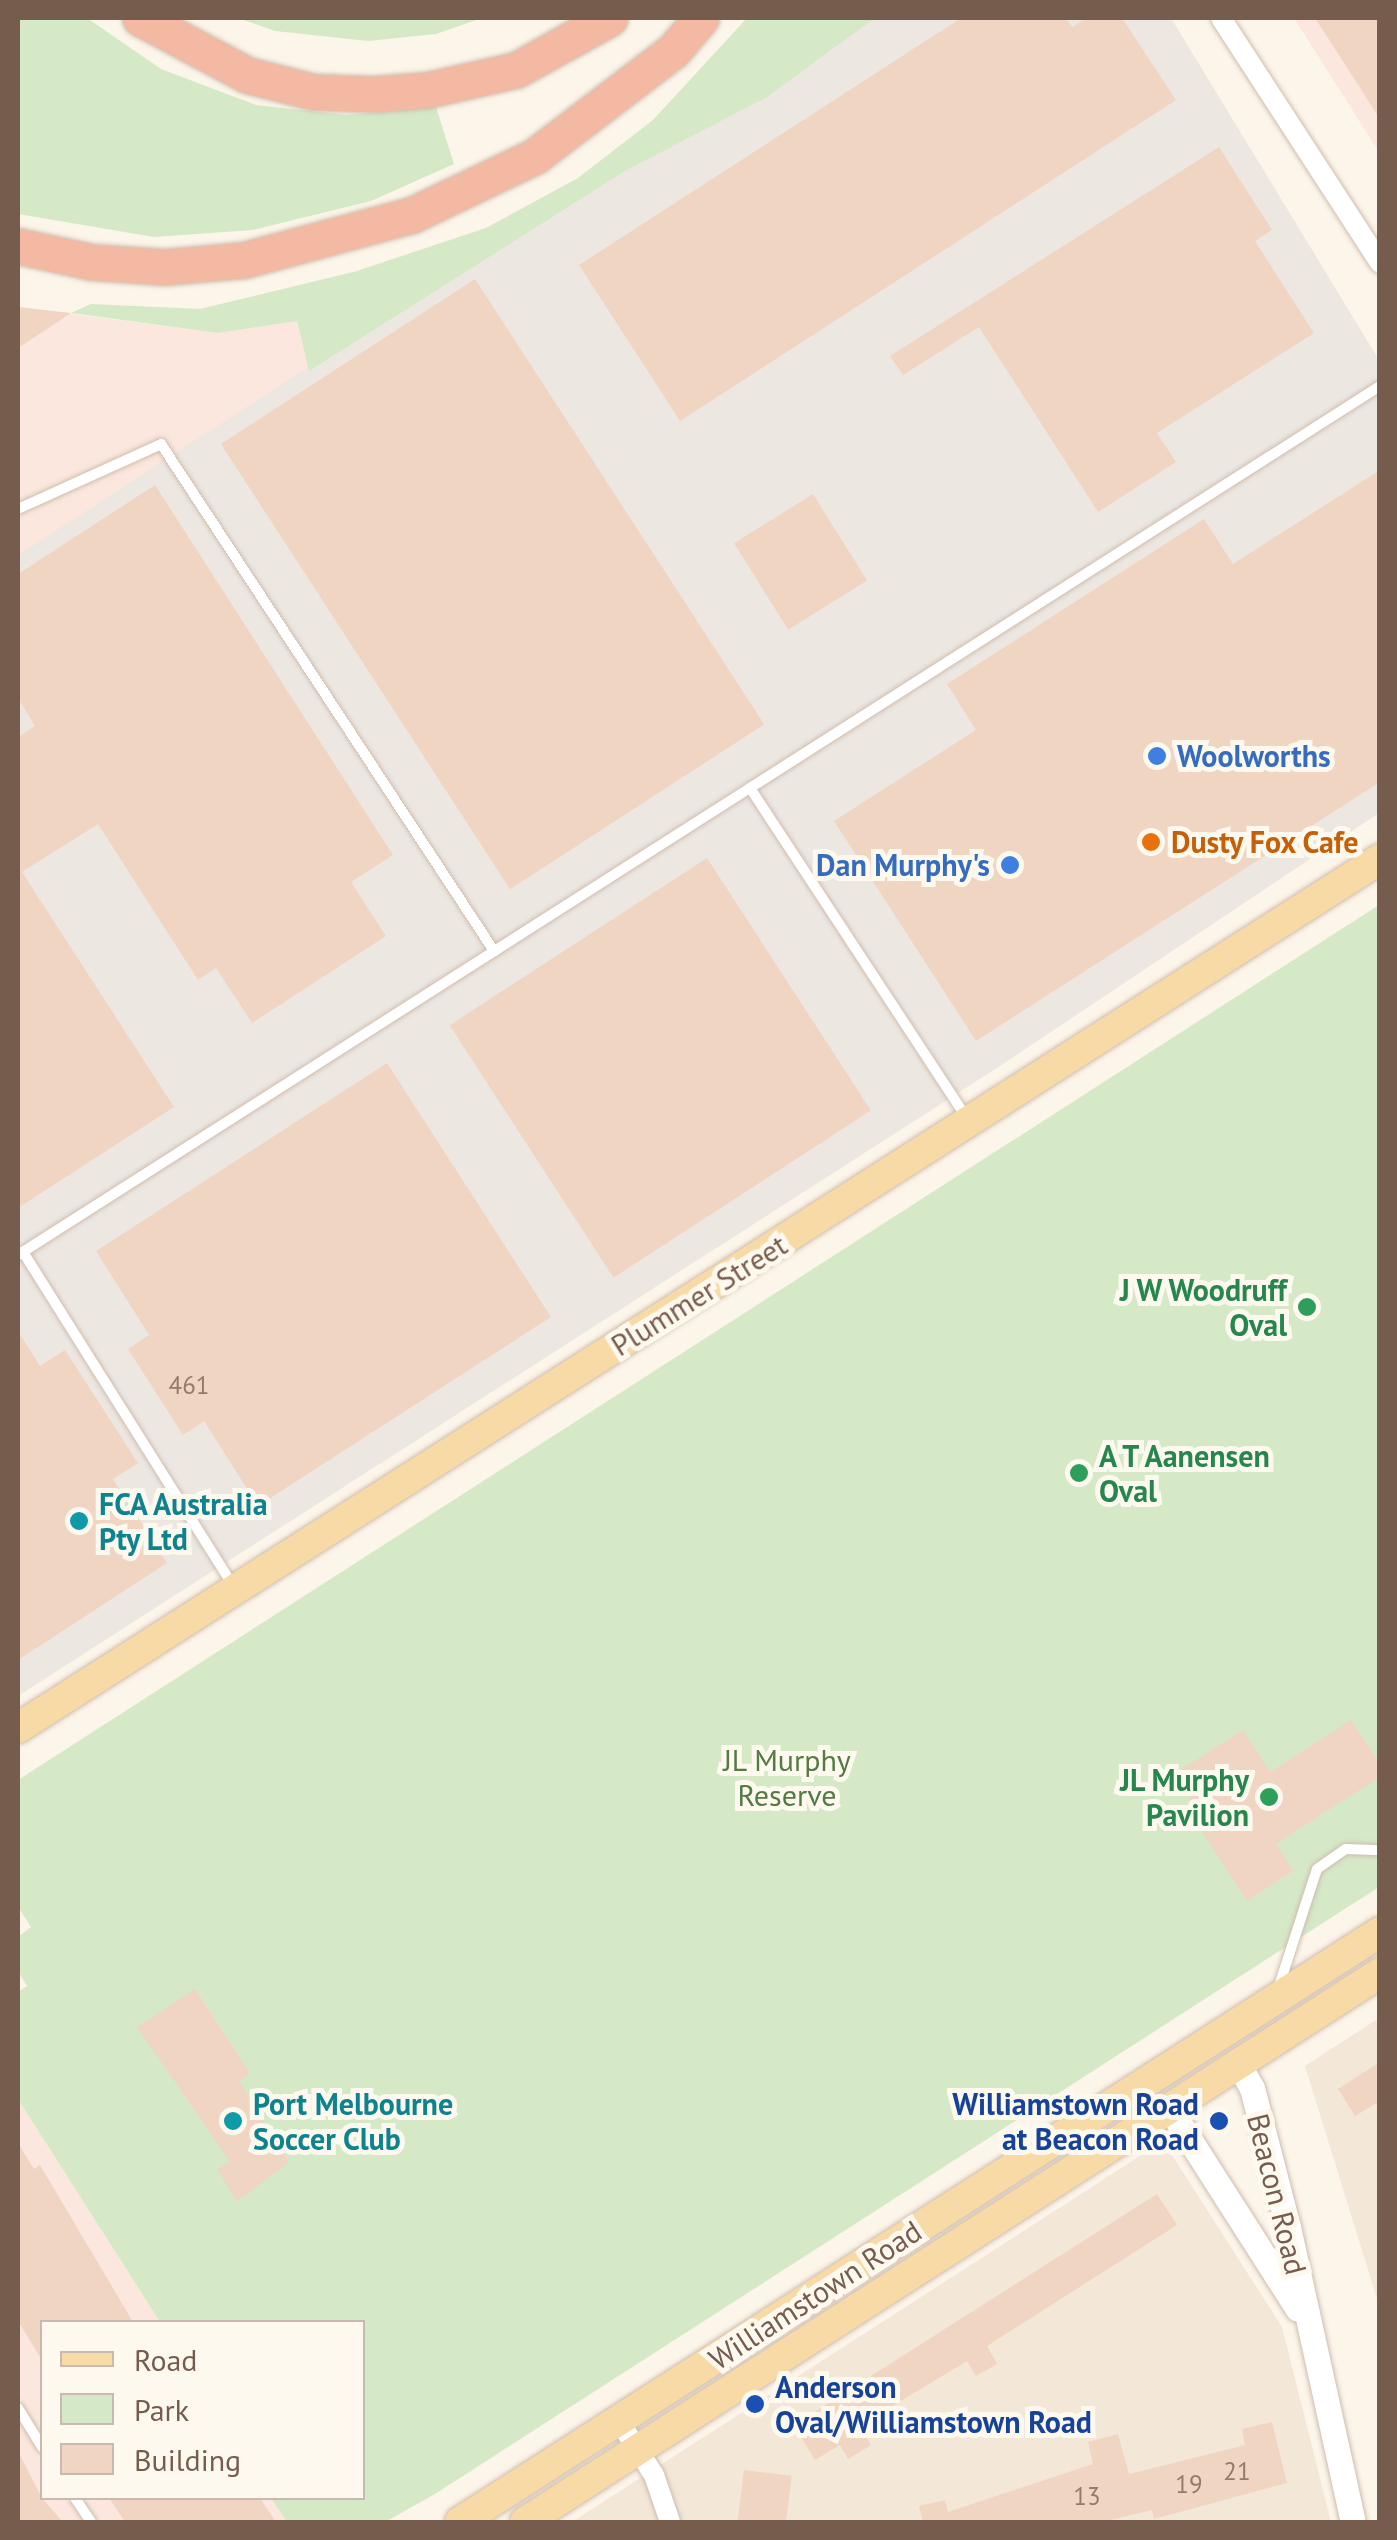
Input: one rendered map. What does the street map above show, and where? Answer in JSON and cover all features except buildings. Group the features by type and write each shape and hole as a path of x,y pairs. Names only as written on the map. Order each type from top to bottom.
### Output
{"highway":[{"path":"140,18 248,76 314,92 373,94 427,90 516,70 610,18"},
{"path":"18,246 92,262 185,266 322,243 412,214 535,156 632,85 701,18"}],"main road":[{"name":"Plummer Street","path":"18,1728 1380,859"},
{"name":"Williamstown Road","path":"460,2522 1380,1932"},
{"name":"Williamstown Road","path":"525,2522 1380,1973"},
{"path":"1170,2110 1172,2067 1239,2064"}],"street":[{"path":"1222,18 1380,263"},
{"name":"Beacon Road","path":"1239,2064 1252,2088 1288,2226 1307,2327 1353,2522"},
{"name":"Beacon Road","path":"1170,2110 1307,2327"},
{"path":"619,2421 638,2449 670,2522"}],"lane":[{"path":"236,1588 20,1253 1380,386"},
{"path":"18,509 160,444 494,951"},
{"path":"750,788 970,1123"},
{"path":"1275,2000 1317,1869 1346,1849 1380,1850"},
{"path":"18,2408 40,2444"},
{"path":"76,2500 91,2522"}],"shaded area":[{"path":"847,18 1171,18 1379,360 1379,813 1000,1066 18,1696 18,555"},
{"path":"1294,18 1379,18 1379,152"},
{"path":"18,307 218,333 297,321 309,371 18,555"},
{"path":"1379,2018 1379,2305 1305,2066"},
{"path":"18,2099 159,2320 40,2320 40,2500 272,2500 287,2522 18,2522"},
{"path":"1163,2141 1282,2327 1331,2522 572,2522"}],"green space":[{"path":"18,18 87,18 161,69 256,105 347,115 436,107 454,164 371,201 253,230 154,237 18,214"},
{"path":"238,18 482,18 436,34 368,41 275,31"},
{"path":"747,18 875,18 767,97 625,171 309,371 297,321 218,333 71,313 91,304 200,309 357,271 486,228 578,178 653,120"},
{"name":"JL Murphy Reserve","path":"1379,905 1379,1887 435,2494 385,2522 287,2522 272,2500 365,2500 365,2320 159,2320 18,2099 18,1992 27,1986 18,1971 18,1937 31,1927 18,1907 18,1780"}],"place":[{"name":"Woolworths","path":"1157,756"},
{"name":"Dusty Fox Cafe","path":"1151,842"},
{"name":"Dan Murphy's","path":"1010,865"},
{"name":"J W Woodruff Oval","path":"1307,1307"},
{"name":"A T Aanensen Oval","path":"1079,1473"},
{"name":"FCA Australia Pty Ltd","path":"79,1521"},
{"name":"JL Murphy Pavilion","path":"1269,1797"},
{"name":"Port Melbourne Soccer Club","path":"233,2121"},
{"name":"Williamstown Road at Beacon Road","path":"1219,2121"},
{"name":"Anderson Oval/Williamstown Road","path":"755,2404"}]}
